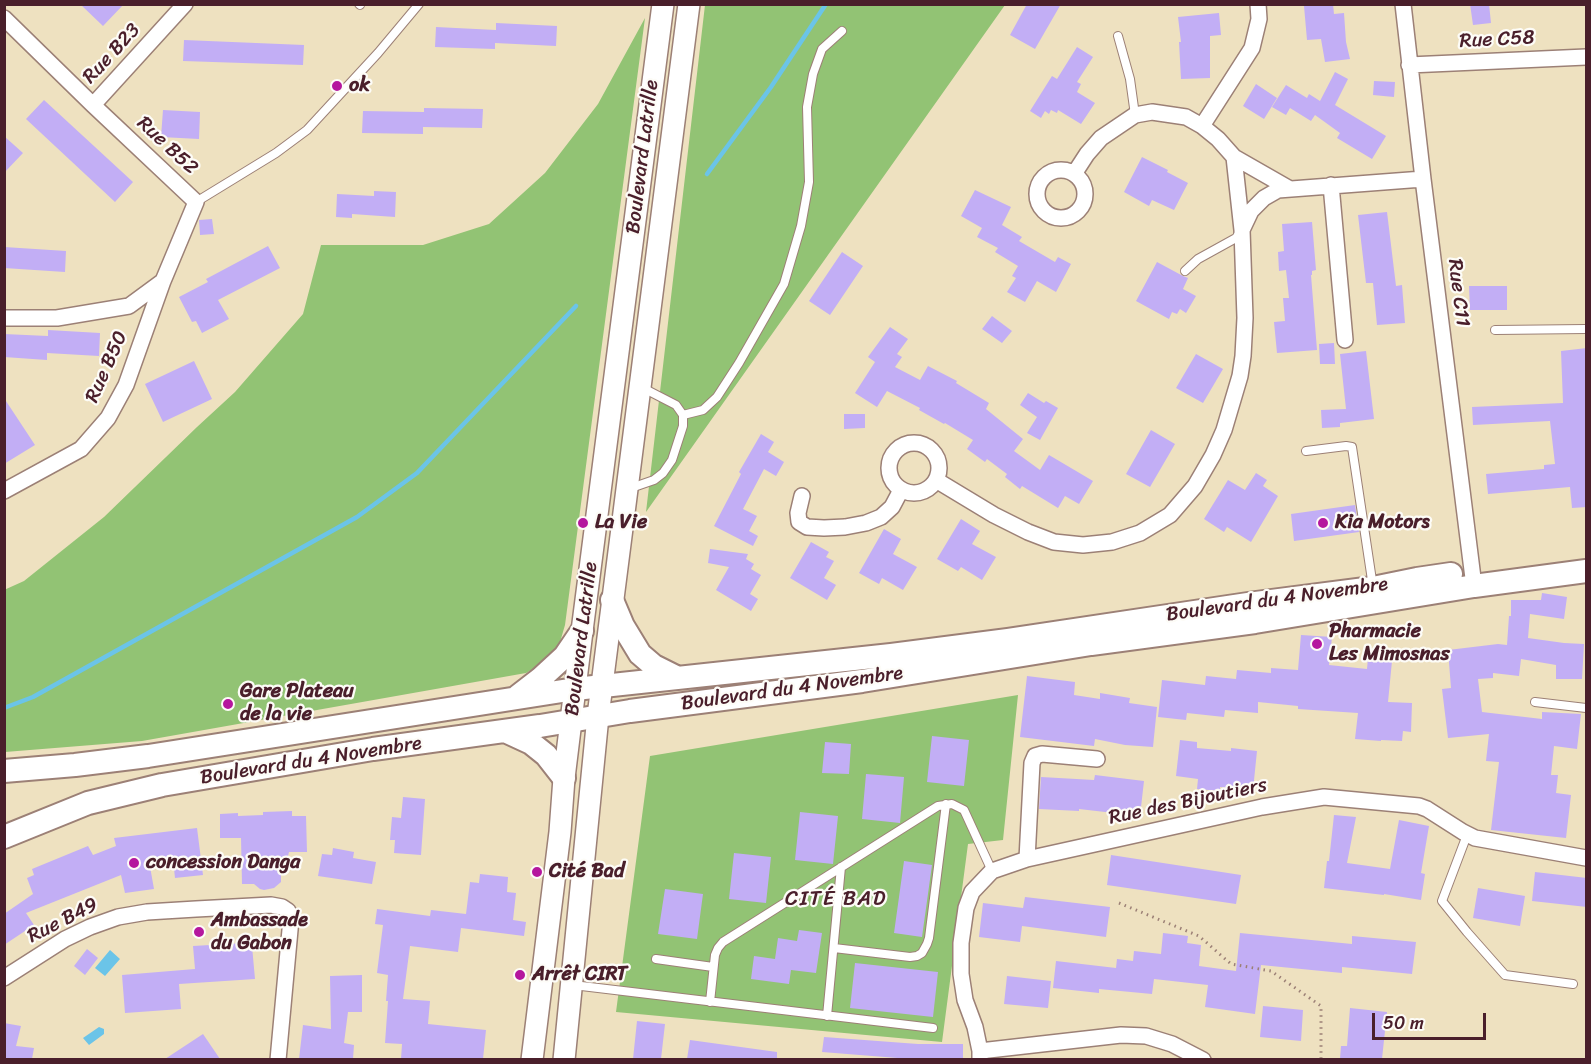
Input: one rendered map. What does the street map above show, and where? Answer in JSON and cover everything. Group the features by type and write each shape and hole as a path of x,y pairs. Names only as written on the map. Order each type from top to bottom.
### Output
{"main road":[{"name":"Boulevard Latrille","path":"532,1059 582,631 663,4"},
{"name":"Boulevard Latrille","path":"564,1059 598,716 689,4"},
{"name":"Boulevard du 4 Novembre","path":"1474,579 1587,556"},
{"name":"Boulevard du 4 Novembre","path":"4,837 88,803 162,785 373,749 862,681 1091,644 1255,622 1373,595 1417,579 1474,579 1587,571"},
{"name":"Boulevard du 4 Novembre","path":"4,771 148,756 575,689 961,646 1248,604 1373,595"},
{"path":"612,600 623,626 640,654 654,666 678,678"},
{"path":"514,698 540,679 565,656 582,631"},
{"path":"504,731 539,749 564,778"},
{"path":"560,832 587,835"}],"street":[{"name":"Rue B23","path":"93,105 185,4"},
{"path":"1202,126 1252,48 1258,19 1258,4"},
{"name":"Rue C11","path":"1403,4 1422,179 1474,579"},
{"name":"Rue B52","path":"4,18 196,202 163,281"},
{"name":"Rue C58","path":"1409,65 1587,57"},
{"path":"1074,174 1101,138 1135,115 1152,112 1186,117 1218,139 1234,157 1290,189"},
{"path":"936,480 994,515 1054,542 1083,545 1112,542 1140,533 1170,515 1195,486 1213,454 1224,430 1240,376 1245,318 1242,230 1234,157"},
{"path":"1242,230 1251,211 1264,198 1278,190 1422,179"},
{"path":"1331,185 1345,340"},
{"path":"4,318 57,318 129,306 163,281"},
{"name":"Rue B50","path":"4,491 81,449 108,417 126,385 163,281"},
{"path":"908,443 927,446 939,461 936,480 930,488 921,492 911,493 902,490 894,483 890,474 889,465 892,455 908,443"},
{"path":"802,496 798,513 799,522 807,526 824,528 845,527 881,517 892,507 902,490"},
{"path":"1027,859 1032,763 1035,756 1042,754 1096,759"},
{"name":"Rue des Bijoutiers","path":"980,1055 960,974 961,943 966,908 972,892 992,871 1027,859 1262,807 1324,797 1419,806 1467,835 1587,858"},
{"name":"Rue B49","path":"4,978 65,939 118,917 147,912 271,905 282,907 288,911 291,920 278,1059"},
{"path":"980,1055 1121,1035 1146,1036 1172,1044 1203,1059"}],"lane":[{"path":"196,202 276,153 307,130 378,53 419,4"},
{"path":"683,415 703,410 717,397 784,284 801,226 809,182 807,107 813,74 822,49 842,31"},
{"path":"1118,36 1130,79 1135,115"},
{"path":"1185,271 1198,259 1236,238 1242,230"},
{"path":"1495,330 1587,329"},
{"path":"627,489 654,480 663,473 672,460 683,426 683,415 676,405 640,387"},
{"path":"1306,451 1352,447 1373,595"},
{"path":"1535,702 1587,708"},
{"path":"834,948 910,957 922,953 929,938 946,804"},
{"path":"710,1002 715,955 723,942 938,806 952,804 964,810 992,871"},
{"path":"1467,835 1442,901 1505,975 1573,984"},
{"path":"826,1016 841,867"},
{"path":"656,959 714,967"},
{"path":"572,985 933,1029"}],"path":[{"path":"1119,903 1199,936 1231,964 1271,971 1321,1006 1321,1059"}],"green space":[{"path":"705,5 1005,5 646,512"},
{"path":"645,18 565,625 558,649 545,662 526,673 142,741 5,752 4,590 24,581 104,517 235,392 303,314 321,245 423,245 489,224 545,173 598,104"},
{"name":"CITÉ BAD","path":"1018,695 1003,840 968,844 942,1042 616,1012 650,756"}],"water":[{"path":"110,950 120,959 105,976 95,968"},
{"path":"99,1027 104,1029 104,1034 89,1045 83,1038"}],"building":[{"path":"80,4 124,4 103,26"},
{"path":"1027,4 1061,4 1035,49 1010,35"},
{"path":"1333,4 1334,14 1344,13 1350,59 1325,62 1321,39 1307,40 1304,6"},
{"path":"1470,4 1489,4 1491,23 1473,25"},
{"path":"1219,13 1221,35 1210,36 1210,78 1181,79 1178,17"},
{"path":"496,23 557,26 556,46 495,43 495,49 435,47 436,27 496,30"},
{"path":"184,40 304,45 303,65 183,61"},
{"path":"1077,47 1093,57 1077,82 1081,84 1077,92 1095,103 1081,124 1058,110 1057,113 1051,110 1049,114 1045,111 1041,118 1030,111 1052,76 1057,79"},
{"path":"1335,72 1348,79 1335,105 1386,136 1372,159 1337,138 1340,133 1315,115 1311,121 1290,108 1286,115 1272,107 1286,85 1307,98 1309,94 1320,101"},
{"path":"1374,81 1395,82 1394,97 1373,95"},
{"path":"1256,84 1277,98 1264,119 1243,106"},
{"path":"44,100 133,182 115,202 26,119"},
{"path":"424,108 483,109 482,128 423,127 423,134 362,133 363,111 424,112"},
{"path":"163,110 200,112 199,139 161,137"},
{"path":"4,136 23,153 4,173"},
{"path":"1142,157 1188,183 1174,210 1152,200 1149,206 1124,192"},
{"path":"975,190 1011,207 1002,225 1022,237 1019,241 1055,262 1058,257 1071,264 1056,292 1037,281 1025,302 1007,292 1016,278 1012,276 1018,266 995,252 998,248 977,237 982,228 961,216"},
{"path":"374,191 396,192 395,217 352,214 352,218 336,217 337,194 374,196"},
{"path":"1387,212 1396,286 1402,285 1405,323 1377,325 1373,283 1366,283 1358,215"},
{"path":"212,219 214,234 200,235 199,220"},
{"path":"1312,222 1316,270 1312,271 1311,275 1317,350 1277,353 1274,322 1285,321 1283,298 1289,298 1286,270 1279,271 1278,252 1284,251 1282,224"},
{"path":"268,246 280,268 218,300 229,319 202,333 196,321 192,322 179,297 208,282 206,279"},
{"path":"4,247 66,251 65,272 4,268"},
{"path":"842,252 863,266 830,315 809,301"},
{"path":"1157,262 1188,278 1183,289 1196,296 1186,313 1180,309 1177,314 1172,312 1169,319 1136,301"},
{"path":"1469,286 1507,286 1507,310 1470,310"},
{"path":"992,316 1012,331 1002,343 982,329"},
{"path":"890,327 908,339 897,354 902,357 895,367 920,380 928,366 957,381 956,383 989,403 986,409 1023,439 1014,451 1040,470 1049,455 1093,481 1079,504 1065,496 1058,508 1022,486 1020,489 1005,477 1007,474 987,459 985,462 967,449 973,440 887,391 877,407 855,393 875,362 868,357"},
{"path":"48,330 100,333 99,356 47,353 47,360 4,357 4,334 48,336"},
{"path":"1334,343 1335,364 1320,364 1319,344"},
{"path":"1587,348 1587,507 1572,508 1570,487 1488,494 1486,474 1544,469 1544,465 1555,464 1550,421 1473,425 1472,407 1563,403 1561,351"},
{"path":"1366,351 1374,419 1340,423 1340,427 1322,428 1321,410 1346,409 1340,354"},
{"path":"1196,354 1223,369 1203,403 1176,388"},
{"path":"194,361 212,399 163,422 145,384"},
{"path":"1028,393 1058,408 1040,440 1027,433 1037,417 1020,405"},
{"path":"4,398 35,445 4,464"},
{"path":"844,414 865,414 865,428 844,429"},
{"path":"1151,430 1175,444 1150,487 1126,474"},
{"path":"761,434 774,442 768,452 784,462 776,476 764,469 743,509 757,516 749,531 758,536 753,546 714,526 741,474 739,472"},
{"path":"1256,473 1267,480 1263,486 1278,496 1251,542 1227,527 1224,532 1204,519 1228,480 1245,490"},
{"path":"1355,505 1359,532 1294,541 1291,514"},
{"path":"961,519 980,531 972,544 996,557 982,580 961,567 958,571 937,559"},
{"path":"884,529 901,539 893,554 917,567 903,590 882,578 879,584 859,573"},
{"path":"811,542 829,552 826,557 834,561 824,578 836,585 827,600 790,578"},
{"path":"710,549 748,554 746,559 754,564 751,569 761,575 750,594 758,599 751,611 716,590 729,567 708,563"},
{"path":"1542,593 1567,597 1564,619 1530,614 1528,638 1584,644 1582,679 1556,679 1556,665 1521,659 1519,676 1493,673 1493,678 1478,679 1482,712 1542,719 1542,712 1581,714 1577,749 1554,746 1551,775 1558,775 1556,793 1571,795 1566,838 1491,830 1499,762 1486,761 1489,734 1448,738 1442,689 1451,688 1448,650 1507,645 1511,600 1541,600"},
{"path":"1301,635 1332,637 1329,665 1367,669 1368,658 1392,661 1388,702 1412,703 1411,732 1403,731 1402,741 1355,739 1358,713 1298,709 1298,706 1258,702 1258,713 1225,710 1224,717 1187,713 1186,720 1158,717 1162,680 1205,685 1206,676 1236,679 1237,670 1271,673 1271,668 1298,670"},
{"path":"1027,676 1075,682 1074,695 1100,699 1100,693 1130,698 1129,703 1157,707 1153,747 1125,745 1095,739 1094,746 1020,737"},
{"path":"932,736 969,740 964,786 927,782"},
{"path":"1180,740 1197,742 1197,748 1257,751 1253,790 1220,787 1220,791 1197,789 1198,779 1176,776"},
{"path":"825,742 851,744 849,774 822,773"},
{"path":"866,774 904,777 900,823 862,819"},
{"path":"1095,775 1144,781 1140,816 1079,809 1079,811 1039,809 1041,777 1094,780"},
{"path":"403,797 425,799 421,855 394,853 395,840 390,840 392,817 401,818"},
{"path":"292,811 292,816 306,816 307,852 289,852 281,873 281,882 274,888 264,890 254,884 242,884 241,838 220,838 220,814 263,815 263,812"},
{"path":"800,812 838,816 833,864 795,860"},
{"path":"1334,815 1356,817 1347,863 1390,869 1399,820 1429,826 1421,873 1425,874 1421,900 1324,888"},
{"path":"197,828 203,875 175,878 173,859 149,861 154,889 125,893 121,875 26,913 34,925 4,945 4,914 33,894 27,878 34,875 32,869 88,846 93,855 116,846 114,838"},
{"path":"333,848 354,852 353,858 376,862 372,884 318,876 322,854 332,855"},
{"path":"734,853 771,857 766,903 729,899"},
{"path":"1111,855 1241,875 1236,904 1107,885"},
{"path":"904,861 932,865 922,937 894,933"},
{"path":"1535,872 1587,878 1587,907 1532,901"},
{"path":"480,874 508,877 507,892 516,893 513,920 526,922 524,936 461,928 458,952 410,946 403,999 430,1001 428,1024 486,1030 483,1059 401,1059 402,1044 385,1043 388,975 377,973 383,925 375,924 377,909 430,916 431,910 466,914 470,882 479,883"},
{"path":"1478,888 1525,896 1520,926 1473,918"},
{"path":"665,889 703,894 697,939 658,934"},
{"path":"1025,897 1110,907 1106,937 1022,926 1020,942 979,937 983,903 1023,908"},
{"path":"799,930 822,933 816,973 791,970 789,984 751,979 754,956 775,959 778,938 797,941"},
{"path":"1163,933 1188,936 1187,943 1201,945 1199,966 1236,971 1240,933 1352,944 1352,936 1416,942 1412,974 1342,967 1342,973 1261,965 1255,1014 1205,1007 1208,985 1154,979 1152,994 1099,989 1099,993 1053,988 1056,961 1116,968 1117,959 1133,961 1134,951 1161,954"},
{"path":"244,943 244,947 252,946 255,979 179,984 181,1009 125,1013 122,975 195,969 193,946"},
{"path":"87,949 98,958 85,975 74,966"},
{"path":"855,963 938,972 933,1017 850,1008"},
{"path":"362,975 362,1012 348,1012 344,1043 354,1045 353,1059 299,1059 303,1025 331,1029 330,976"},
{"path":"1007,976 1051,981 1048,1008 1004,1004"},
{"path":"1263,1006 1303,1010 1301,1041 1260,1037"},
{"path":"1350,1008 1387,1012 1382,1059 1340,1059 1341,1046 1347,1046"},
{"path":"637,1021 665,1024 661,1059 633,1059"},
{"path":"4,1023 21,1026 16,1046 34,1048 32,1059 4,1059"},
{"path":"203,1034 220,1059 165,1059"},
{"path":"824,1037 918,1044 963,1044 963,1059 910,1059 822,1052"},
{"path":"690,1040 777,1052 777,1059 687,1059"}],"waterway":[{"path":"707,174 771,87 826,4"},
{"path":"4,708 33,697 357,517 417,473 576,306"}],"place":[{"name":"ok","path":"337,86"},
{"name":"La Vie","path":"583,523"},
{"name":"Kia Motors","path":"1323,523"},
{"name":"Pharmacie Les Mimosnas","path":"1317,644"},
{"name":"Gare Plateau de la vie","path":"228,704"},
{"name":"concession Danga","path":"134,863"},
{"name":"Cité Bad","path":"537,872"},
{"name":"Ambassade du Gabon","path":"199,932"},
{"name":"Arrêt CIRT","path":"520,975"}],"district":[{"name":"CITÉ BAD","path":"836,900"}]}
